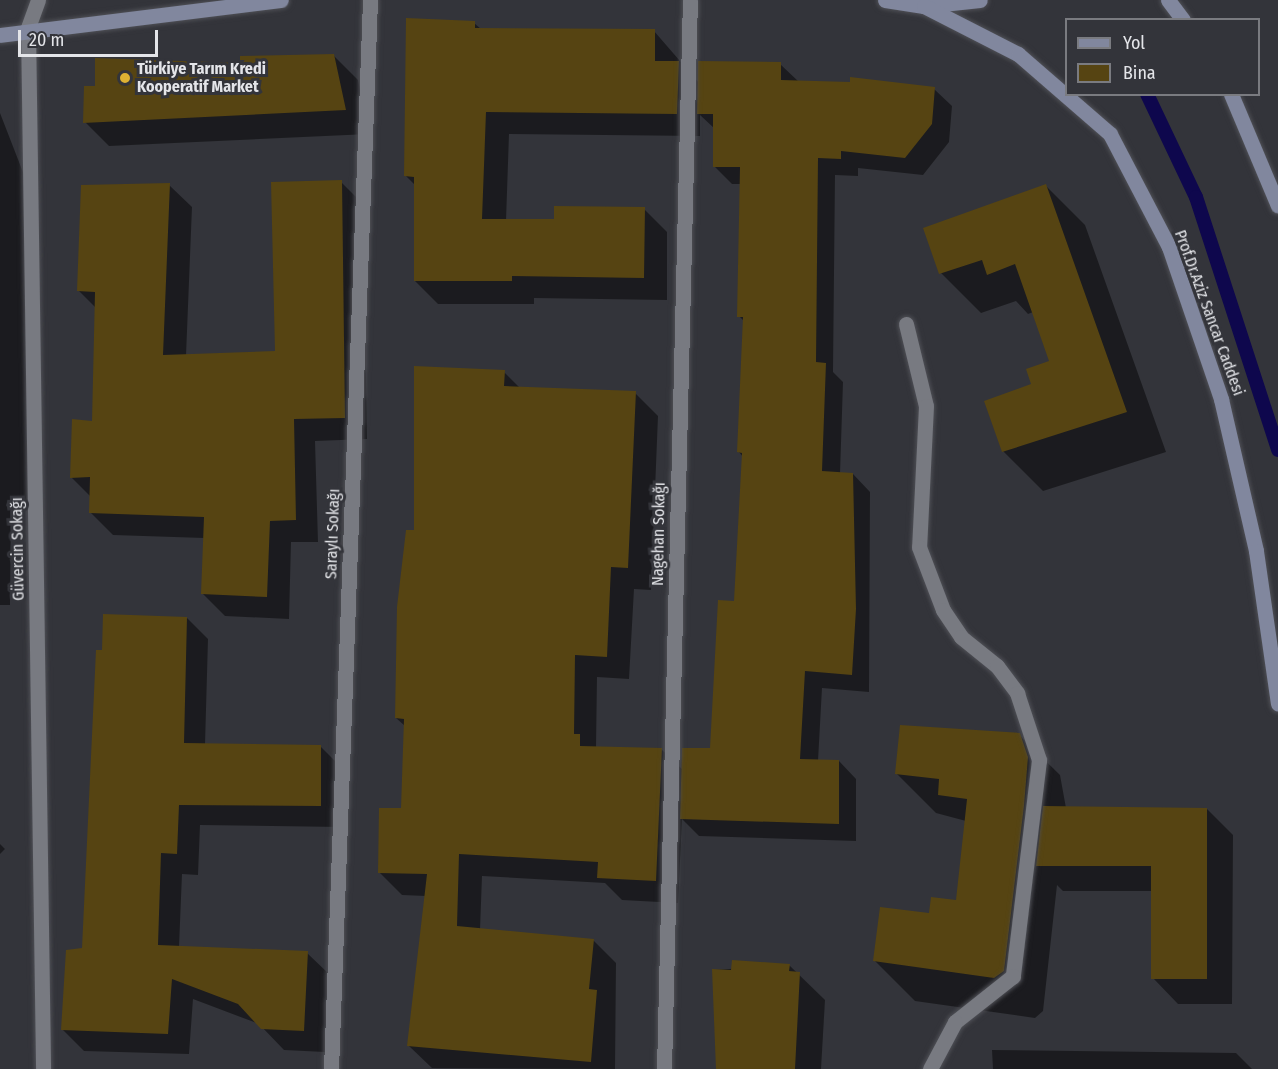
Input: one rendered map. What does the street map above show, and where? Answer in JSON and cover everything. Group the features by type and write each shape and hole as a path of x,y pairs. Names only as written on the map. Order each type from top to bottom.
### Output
{"street":[{"path":"28,28 38,0"},
{"path":"0,35 28,28 281,0"},
{"name":"Saraylı Sokağı","path":"331,1069 370,0"},
{"name":"Nagehan Sokağı","path":"664,1069 690,0"},
{"path":"885,0 924,6 980,0"},
{"path":"1168,0 1182,18"},
{"name":"Prof.Dr.Aziz Sancar Caddesi","path":"924,6 1018,54 1065,95"},
{"name":"Güvercin Sokağı","path":"28,28 43,1069"},
{"name":"Prof.Dr.Aziz Sancar Caddesi","path":"1066,96 1110,134 1169,247 1221,399 1256,551 1278,703"},
{"path":"1232,96 1278,206"},
{"path":"906,324 926,406 919,547 943,610 961,637 997,666 1017,693 1039,760 1013,976 955,1022 930,1069"}],"building":[{"path":"406,18 475,21 475,28 655,29 655,61 679,61 677,114 486,112 482,219 554,219 554,206 645,207 644,278 512,276 512,281 414,281 414,177 404,176"},
{"path":"334,54 346,110 83,123 84,86 95,86 95,58 240,63 240,56"},
{"path":"698,61 781,62 781,80 850,82 850,77 935,87 932,124 905,158 841,151 841,159 818,158 816,362 826,363 822,471 853,473 856,609 852,675 805,671 800,759 839,760 839,824 680,819 682,748 710,748 718,600 734,601 742,453 737,452 743,317 737,317 740,167 713,167 713,114 697,114"},
{"path":"342,180 345,418 294,419 296,520 270,521 267,597 201,594 204,517 89,513 90,477 70,478 72,419 92,421 95,292 77,291 81,185 170,183 163,355 275,351 271,182"},
{"path":"1046,184 1127,412 1002,452 984,401 1031,384 1026,369 1049,361 1015,264 987,275 982,260 939,274 923,228"},
{"path":"414,366 505,370 504,386 636,391 628,568 611,567 607,657 575,655 574,734 580,734 580,746 662,748 656,881 597,878 598,862 459,854 457,926 594,939 589,989 597,990 591,1062 407,1046 427,874 378,873 379,808 401,808 404,719 395,718 397,607 406,530 414,530"},
{"path":"103,614 187,617 184,743 321,745 321,806 179,805 177,854 161,853 158,945 308,951 304,1031 261,1029 238,1004 172,979 168,1034 61,1030 66,950 82,948 96,650 102,650"},
{"path":"900,725 1020,733 1028,757 1024,806 1004,971 994,978 873,961 880,907 929,913 931,897 956,900 967,799 938,795 939,779 895,774"},
{"path":"1043,806 1207,808 1207,979 1151,979 1151,866 1036,866"},
{"path":"732,960 790,964 789,971 800,972 795,1069 716,1069 712,969 731,970"}],"waterway":[{"path":"1148,96 1196,197 1278,450"}],"place":[{"name":"Türkiye Tarım Kredi Kooperatif Market","path":"125,78"}]}
